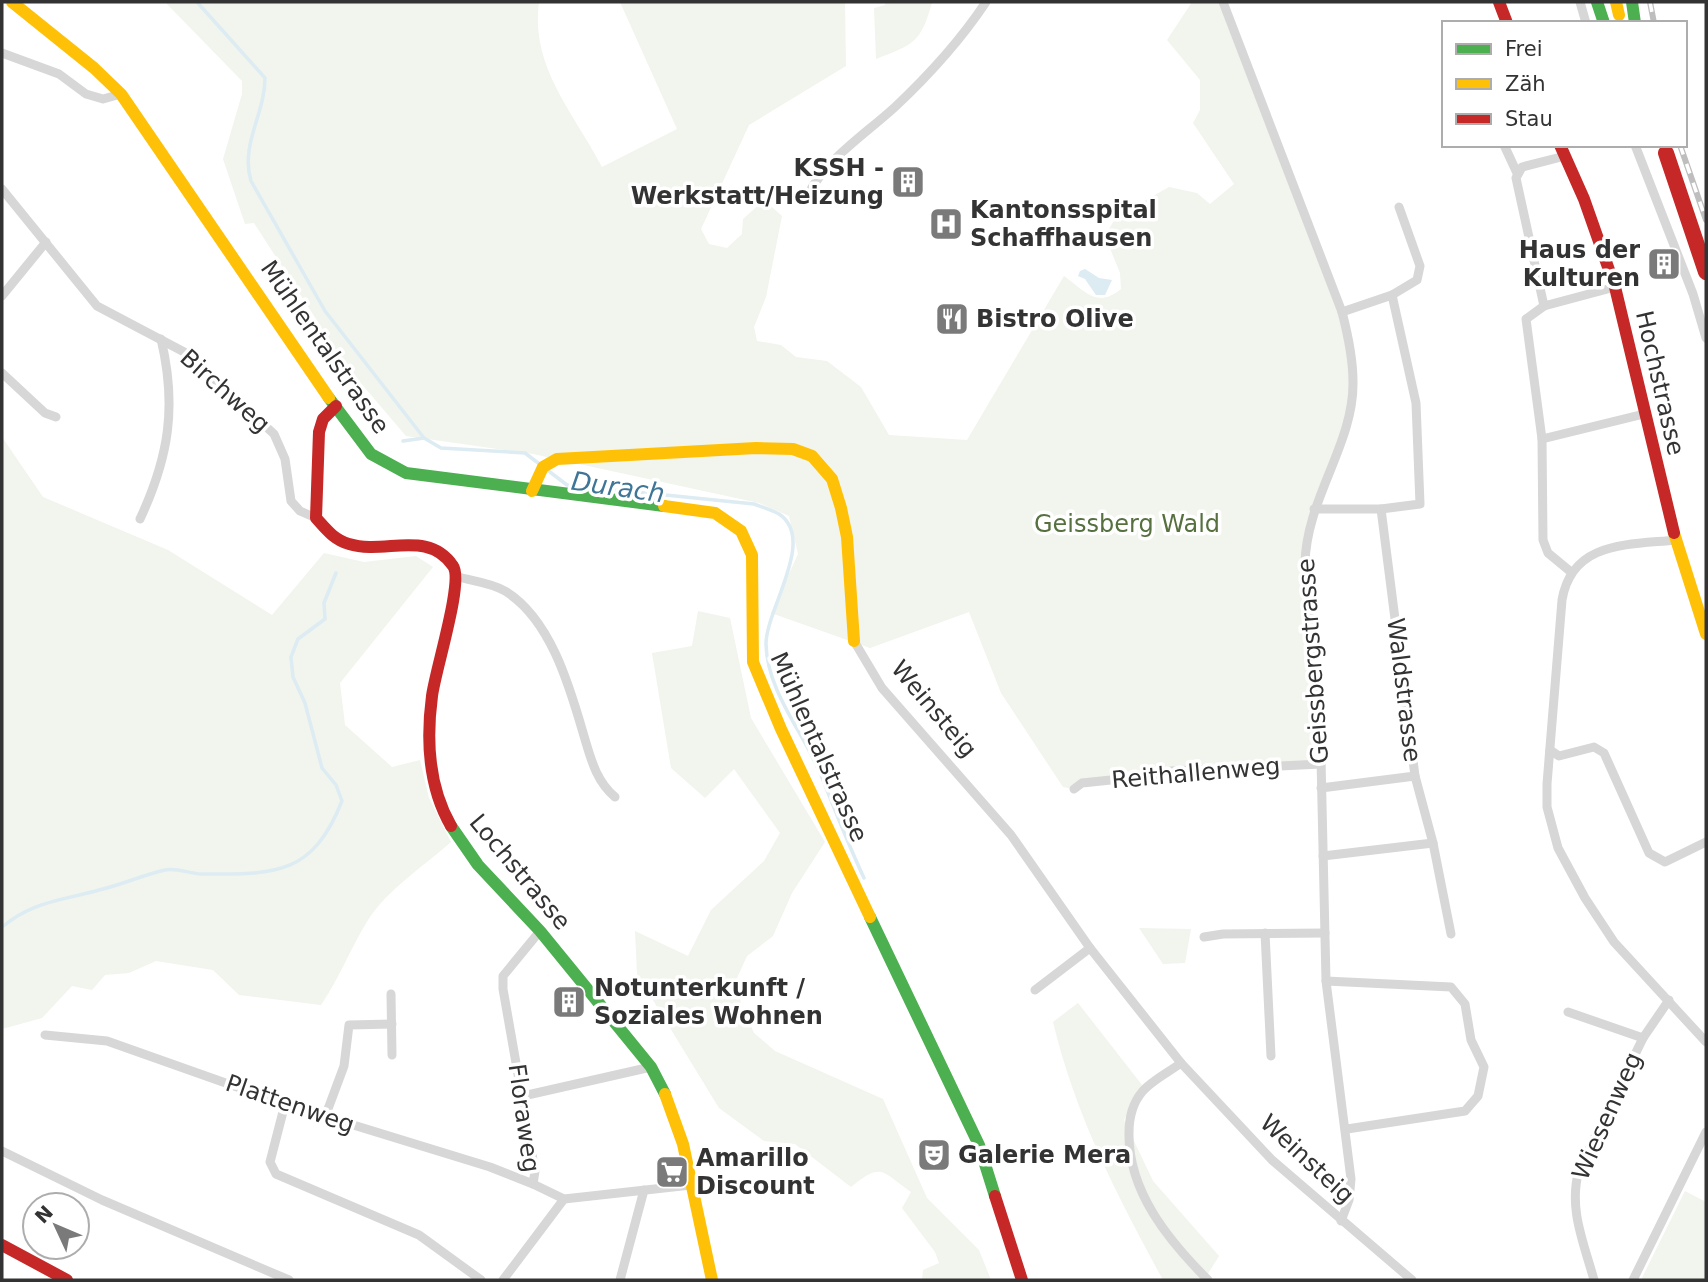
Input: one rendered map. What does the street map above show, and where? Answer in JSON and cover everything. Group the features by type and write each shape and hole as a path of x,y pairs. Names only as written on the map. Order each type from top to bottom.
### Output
{"main road":[{"name":"Mühlentalstrasse","path":"12,2 100,73 121,94 336,407 366,447 396,469 531,491 715,513 741,531 752,555 753,662 781,729 979,1145 1022,1280"},
{"path":"1499,2 1506,21"},
{"path":"1597,2 1603,21"},
{"path":"1632,2 1635,21"},
{"path":"1664,148 1706,272"},
{"name":"Hochstrasse","path":"1562,151 1584,199 1615,287 1676,540 1706,634"},
{"path":"336,407 323,419 319,432 316,519 329,535 354,547 428,545 443,553 458,577"},
{"name":"Weinsteig","path":"531,491 543,467 756,448 793,449 812,456 832,479 841,508 847,537 854,641"},
{"name":"Lochstrasse","path":"458,577 440,646 430,706 429,747 440,804 461,842 540,931 651,1067 665,1089 681,1130 712,1280"},
{"path":"2,1245 67,1280"}],"street":[{"path":"808,194 832,160 894,108 943,59 986,2"},
{"name":"Geissbergstrasse","path":"1223,2 1342,312 1349,341 1353,384 1346,423 1314,509 1307,534 1305,564 1321,764 1326,981 1347,1129 1350,1192 1341,1221"},
{"path":"1580,2 1585,21"},
{"path":"2,53 59,74 86,94 103,99 121,94"},
{"path":"1505,147 1517,173 1544,306"},
{"path":"1637,147 1693,294 1706,338"},
{"path":"1517,173 1522,167 1562,151"},
{"name":"Birchweg","path":"2,189 97,306 186,353 274,433 285,460 291,501 300,512 316,519"},
{"path":"1342,312 1392,295 1417,281 1420,266 1399,207"},
{"path":"2,296 46,242"},
{"path":"1571,572 1548,553 1544,540 1542,439 1526,319 1544,306 1615,287"},
{"path":"1314,509 1381,509 1420,504 1416,402 1392,295"},
{"name":"Birchweg","path":"140,519 160,477 169,438 166,359 161,339"},
{"path":"2,373 45,413 56,418"},
{"path":"1542,439 1644,414"},
{"name":"Waldstrasse","path":"1321,789 1415,776 1381,509"},
{"path":"1676,540 1607,548 1584,560 1571,572 1562,600 1547,807 1561,856 1614,942 1706,1042"},
{"path":"458,577 504,590 519,603 548,639 565,673 591,761 603,788 615,797"},
{"name":"Weinsteig","path":"854,641 882,688 1011,835 1090,948 1181,1063 1272,1160 1412,1280"},
{"path":"1550,750 1559,756 1594,747 1604,754 1649,853 1665,862 1706,842"},
{"name":"Reithallenweg","path":"1074,789 1082,783 1159,775 1171,771 1321,764"},
{"path":"1415,776 1433,843 1451,934"},
{"path":"1323,856 1433,843"},
{"name":"Floraweg","path":"503,1280 564,1199 533,1184 535,1171 503,976 540,931"},
{"path":"1265,933 1271,1056"},
{"path":"1204,937 1325,933"},
{"path":"1035,990 1090,948"},
{"path":"1326,981 1451,987 1465,1004 1471,1040 1484,1067 1478,1096 1465,1111 1347,1129"},
{"path":"391,993 392,1055"},
{"name":"Wiesenweg","path":"1594,1280 1573,1209 1574,1187 1579,1170 1643,1038 1669,1000"},
{"path":"1569,1012 1643,1038"},
{"path":"326,1117 344,1066 349,1025 392,1024"},
{"name":"Plattenweg","path":"46,1035 107,1041 285,1104 490,1167 533,1184"},
{"path":"1181,1063 1142,1093 1129,1116 1129,1153 1136,1183 1180,1252 1208,1280"},
{"path":"523,1096 651,1067"},
{"path":"285,1104 270,1162 276,1174 419,1235 481,1280"},
{"path":"1633,1280 1705,1138"},
{"path":"2,1151 102,1200 289,1280"},
{"path":"564,1199 691,1185"},
{"path":"620,1280 644,1190"}],"green space":[{"name":"Geissberg Wald","path":"165,2 539,2 538,26 548,69 567,108 602,167 677,129 620,2 845,2 846,66 749,125 701,229 709,244 727,248 742,234 743,219 764,200 782,216 766,297 754,327 757,341 781,345 796,357 827,361 861,387 889,435 967,440 1064,276 1091,296 1098,298 1113,295 1121,289 1120,273 1105,236 1116,217 1169,187 1197,193 1210,204 1234,184 1193,123 1200,110 1200,80 1167,40 1192,2 1223,2 1342,312 1354,384 1346,423 1307,534 1321,764 1171,771 1082,783 1074,789 1063,787 1001,693 969,612 870,648 771,613 798,554 789,516 759,503 533,454 406,436 347,367 254,223 245,224 223,159 242,94 242,81"},
{"path":"885,2 932,2 924,26 914,40 899,50 876,59 874,8 885,5"},
{"path":"2,437 43,497 168,550 272,615 324,553 364,562 416,556 433,567 340,683 345,725 392,767 420,760 429,798 451,842 396,888 376,909 321,1005 239,995 213,970 156,961 129,973 105,975 92,990 72,986 42,1018 2,1029"},
{"path":"698,611 730,618 751,718 825,842 792,893 773,936 747,956 737,978 741,1004 754,1033 775,1051 883,1099 927,1198 979,1250 991,1280 922,1280 923,1270 939,1263 935,1252 902,1208 911,1192 881,1172 869,1174 851,1187 795,1144 764,1141 719,1108 637,974 635,931 688,956 711,910 764,861 780,833 734,769 705,798 671,768 652,653 692,646"},
{"path":"1139,928 1191,929 1185,963 1163,964"},
{"path":"1078,1003 1142,1085 1124,1120 1153,1181 1219,1256 1204,1280 1163,1280 1099,1155 1073,1090 1053,1022"},
{"path":"1685,1191 1706,1202 1706,1280 1641,1280"}],"shaded area":[{"path":"1085,269 1099,278 1112,280 1105,295 1096,295 1085,279 1078,276 1080,271"}],"waterway":[{"name":"Durach","path":"197,2 265,78 249,155 251,181 325,311 424,438 441,448 525,453 567,485 754,504 779,514 789,525 793,540 792,557 768,629 768,662 779,695 814,759 864,878"},
{"path":"403,441 424,438"},
{"path":"2,927 36,907 165,870 202,874 271,871 304,857 318,844 342,801 336,785 322,768 305,703 293,677 291,657 298,639 325,619 324,603 336,573"}],"railway":[{"path":"1650,2 1654,21"},
{"path":"1681,147 1706,220"}],"traffic: fast":[{"path":"1597,2 1603,21"},
{"path":"1632,2 1635,21"},
{"path":"329,398 371,454 406,473 664,506"},
{"path":"451,826 478,865 540,931 651,1067 665,1094"},
{"path":"870,917 979,1145 995,1196"}],"traffic: slow":[{"path":"12,2 94,68 121,94 329,398"},
{"path":"1616,2 1619,15"},
{"path":"532,491 543,467 557,459 756,448 793,449 812,456 832,479 841,508 847,537 854,641"},
{"path":"664,506 715,513 741,531 752,555 753,662 781,729 870,917"},
{"path":"1674,533 1706,634"},
{"path":"665,1094 683,1144 712,1280"}],"traffic: jam":[{"path":"1499,2 1506,21"},
{"path":"1561,147 1584,199 1615,287 1674,533"},
{"path":"1666,153 1706,272"},
{"path":"336,406 323,419 319,432 316,518 331,534 349,544 363,547 405,545 431,548 443,555 453,566 455,589 434,684 429,730 433,779 443,811 451,826"},
{"path":"995,1196 1022,1280"},
{"path":"2,1245 67,1280"}],"place":[{"name":"KSSH - Werkstatt/Heizung","path":"908,182"},
{"name":"Kantonsspital Schaffhausen","path":"946,224"},
{"name":"Haus der Kulturen","path":"1664,264"},
{"name":"Bistro Olive","path":"952,319"},
{"name":"Notunterkunft / Soziales Wohnen","path":"569,1002"},
{"name":"Galerie Mera","path":"934,1155"},
{"name":"Amarillo Discount","path":"672,1172"}]}
